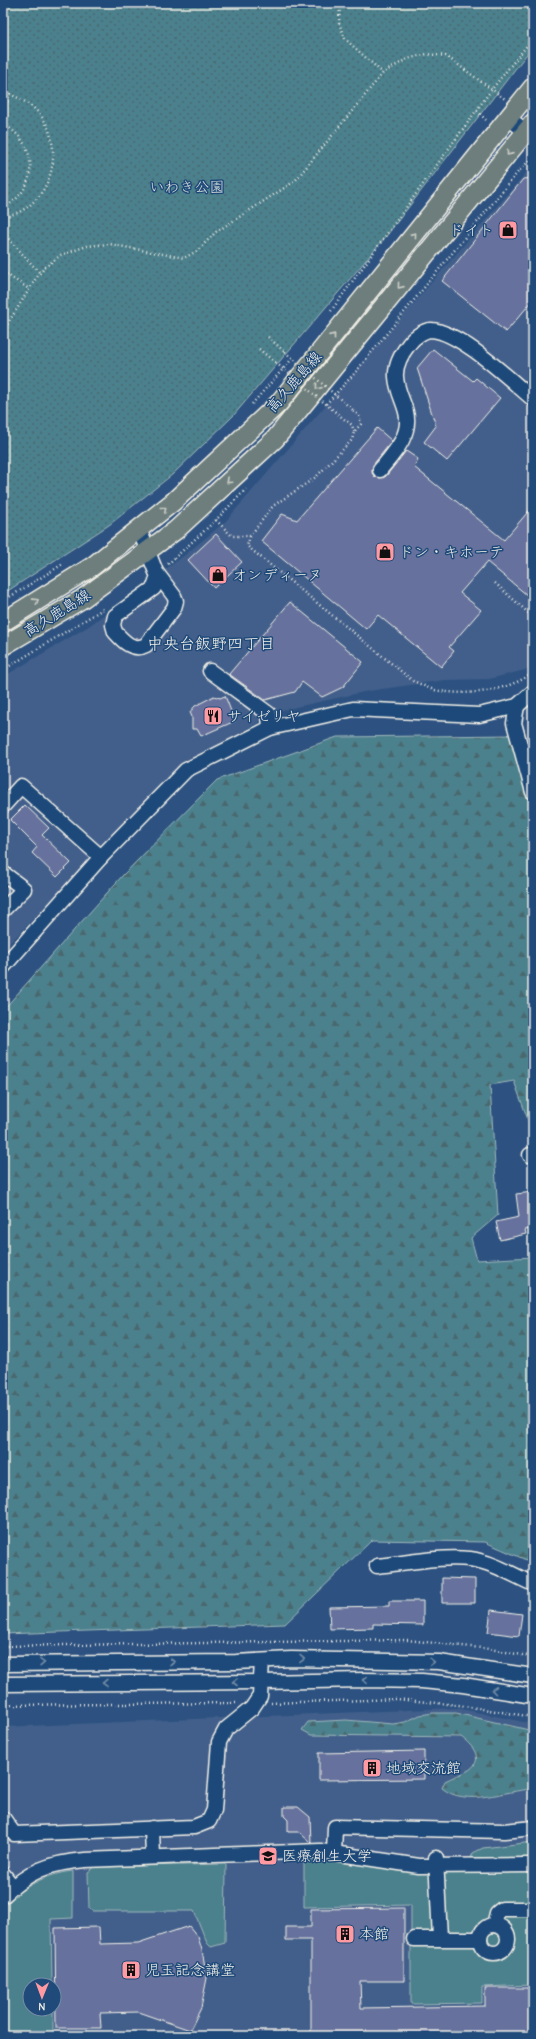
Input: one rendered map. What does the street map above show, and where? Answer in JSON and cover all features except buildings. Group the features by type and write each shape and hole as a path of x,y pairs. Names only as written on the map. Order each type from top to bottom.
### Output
{"main road":[{"name":"高久鹿島線","path":"3,622 92,566 139,529 173,502 278,404 523,103"},
{"name":"高久鹿島線","path":"3,646 82,599 176,530 275,439 531,131"}],"street":[{"path":"523,103 531,131"},
{"path":"380,470 400,447 406,428 406,412 399,396 396,376 400,355 413,339 430,330 448,334 465,344 533,399"},
{"path":"139,529 158,575 174,596 176,601 174,608 146,645 142,647 132,646 115,632 113,621 115,616 154,588 158,575"},
{"path":"210,671 269,714 270,728"},
{"path":"3,967 101,857 186,770 270,728 353,709 479,715 517,706 533,692"},
{"path":"517,706 514,723 529,759 533,792"},
{"path":"3,806 21,786 101,857"},
{"path":"3,873 24,889 3,910"},
{"path":"377,1566 452,1558 470,1559 488,1564 533,1584"},
{"path":"3,1664 291,1659 439,1662 533,1676"},
{"path":"3,1818 14,1834 194,1827 210,1821 214,1810 219,1742 226,1729 255,1703 260,1696 262,1660"},
{"path":"3,1684 364,1680 422,1681 533,1696"},
{"path":"334,1854 335,1827 504,1831 533,1828"},
{"path":"152,1828 153,1857"},
{"path":"3,1874 8,1892 22,1879 42,1867 64,1862 153,1857 320,1851 418,1866 436,1862 533,1865"},
{"path":"436,1862 440,1938"},
{"path":"494,1925 497,1913 502,1909 533,1908"},
{"path":"494,1925 504,1929 508,1934 509,1939 506,1948 498,1953 487,1952 483,1948 480,1939 483,1930 488,1926 494,1925"},
{"path":"414,1939 480,1939"}],"path":[{"path":"340,3 339,23 344,39 383,73"},
{"path":"327,316 492,89 533,38"},
{"path":"3,331 40,273 45,267 61,255 87,246 109,244 184,258 197,251 216,232 295,181 383,73 407,59 427,54 446,56 492,89 523,103"},
{"path":"3,113 10,94 25,100 44,119 53,144 52,170 41,194 21,211 3,217"},
{"path":"3,124 18,135 29,150 31,159 28,180 23,191 15,201 3,208"},
{"path":"3,233 40,273"},
{"path":"3,272 29,289"},
{"path":"268,337 353,410 359,416 361,424 354,432 352,440 316,477 273,506 250,536 247,546 413,681 439,691 486,692 519,683 533,673"},
{"path":"259,349 352,425 354,432"},
{"path":"247,410 298,352"},
{"path":"216,520 232,536 250,536"},
{"path":"3,601 64,563"},
{"path":"495,583 533,617"},
{"path":"3,1646 407,1640 490,1648 533,1657"}],"shaded area":[{"path":"533,165 533,665 525,670 489,679 445,680 368,691 278,711 181,767 3,950 3,677 89,626 185,555 226,521"},
{"name":"医療創生大学","path":"456,1708 533,1724 533,2036 3,2036 3,1727"}],"green space":[{"name":"いわき公園","path":"3,3 533,3 533,46 384,239 233,416 173,474 109,525 3,594"},
{"path":"514,735 533,796 533,1134 514,1081 490,1085 498,1215 471,1238 477,1260 533,1257 533,1563 485,1542 372,1540 285,1624 3,1634 3,1010 123,875 217,780 337,737"},
{"path":"433,1713 456,1713 533,1731 533,1789 486,1796 463,1797 452,1794 442,1788 445,1781 469,1770 474,1766 476,1761 473,1748 461,1737 311,1735 302,1730 308,1722 346,1720 393,1724 405,1722 420,1715"},
{"path":"533,1842 533,1858 471,1858 473,1853 483,1848"},
{"path":"331,1858 533,1872 533,1985 482,1987 482,2003 411,2004 411,1905 304,1907 304,1859"},
{"path":"226,1864 225,1943 211,1947 207,1943 194,1911 92,1911 89,1908 88,1872 95,1867"},
{"path":"73,1871 73,1918 51,1919 52,1977 22,1977 22,2017 53,2017 53,2036 3,2036 3,1908 26,1888 44,1878"}],"place":[{"name":"ドイト","path":"508,230"},
{"name":"ドン・キホーテ","path":"385,552"},
{"name":"オンディーヌ","path":"218,575"},
{"name":"サイゼリヤ","path":"213,716"},
{"name":"地域交流館","path":"372,1768"},
{"name":"医療創生大学","path":"268,1856"},
{"name":"本館","path":"345,1934"},
{"name":"児玉記念講堂","path":"131,1970"}],"district":[{"name":"中央台飯野四丁目","path":"211,643"}]}
